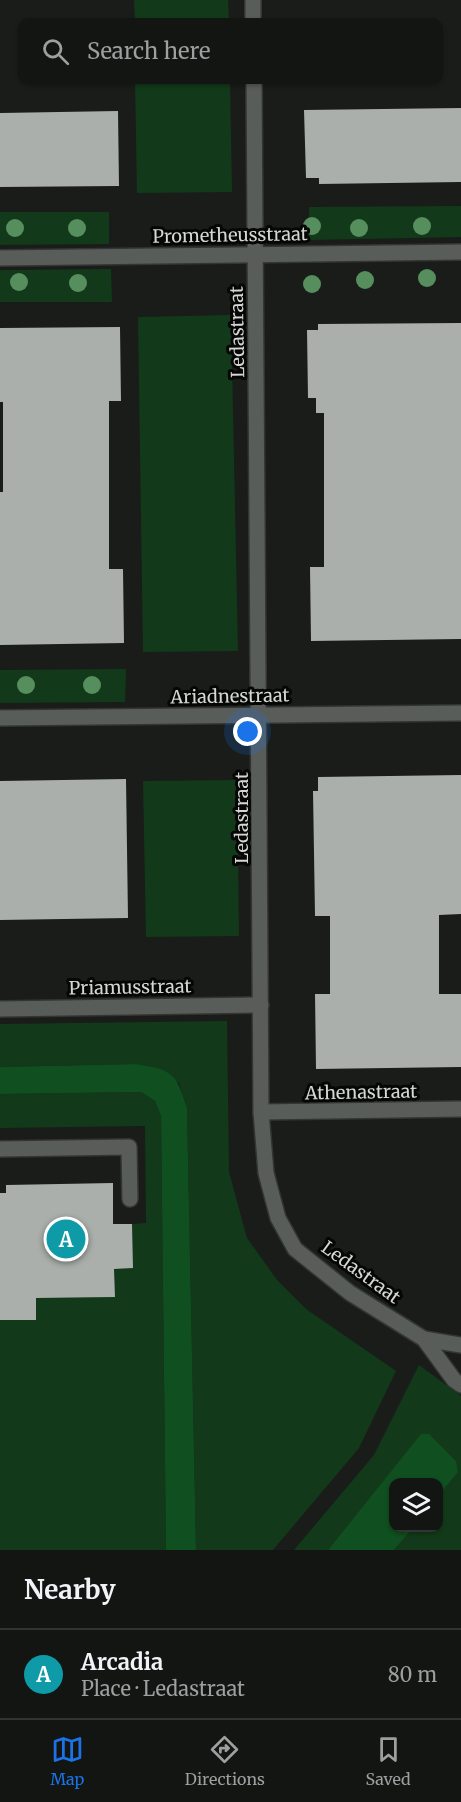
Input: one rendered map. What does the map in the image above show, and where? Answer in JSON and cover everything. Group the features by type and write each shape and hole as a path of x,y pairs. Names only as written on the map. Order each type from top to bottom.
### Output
{"street":[{"path":"253,0 253,18"},
{"name":"Ledastraat","path":"254,84 261,1112 266,1173 278,1218 295,1249 350,1293 424,1339 454,1380 461,1385"},
{"name":"Prometheusstraat","path":"0,258 461,252"},
{"name":"Ariadnestraat","path":"0,718 461,713"},
{"name":"Priamusstraat","path":"0,1009 261,1005"},
{"name":"Athenastraat","path":"261,1112 461,1110"},
{"path":"0,1149 129,1147 130,1199"},
{"name":"Ledastraat","path":"424,1339 461,1345"}],"shaded area":[{"path":"134,0 228,0 229,18 135,18"},
{"path":"135,84 230,84 232,192 137,193"},
{"path":"461,206 461,237 309,240 309,207"},
{"path":"0,212 109,212 109,244 0,245"},
{"path":"111,269 112,302 0,302 0,270"},
{"path":"231,315 238,651 143,652 138,317"},
{"path":"126,669 125,702 0,703 0,670"},
{"path":"237,780 239,936 146,937 143,781"},
{"path":"227,1021 229,1172 247,1238 277,1280 306,1309 396,1371 359,1448 273,1550 196,1550 187,1108 179,1083 135,1064 0,1067 0,1024"},
{"path":"135,1064 157,1068 171,1075 179,1087 187,1108 196,1550 166,1550 161,1116 155,1101 141,1092 0,1094 0,1067"},
{"path":"141,1092 155,1101 161,1116 166,1550 0,1550 0,1320 36,1320 36,1298 114,1297 114,1269 132,1268 132,1224 146,1223 145,1126 0,1128 0,1094"},
{"path":"419,1365 461,1396 461,1550 394,1550 410,1532 443,1532 443,1490 458,1471 455,1460 429,1435 422,1434 328,1550 294,1550 374,1455"},
{"path":"421,1434 429,1434 456,1461 458,1472 443,1490 443,1478 389,1478 389,1532 410,1532 394,1550 328,1550"}],"building":[{"path":"461,108 461,182 319,184 319,178 306,178 304,110"},
{"path":"118,111 119,186 0,187 0,113"},
{"path":"461,323 461,639 311,641 310,567 324,567 324,413 316,413 316,398 308,398 307,330 318,330 318,324"},
{"path":"120,327 121,401 109,401 109,569 123,569 124,643 0,645 0,492 3,492 3,402 0,402 0,328"},
{"path":"461,775 461,914 439,915 439,994 461,994 461,1067 316,1069 315,994 330,994 330,916 315,916 313,791 318,791 318,777"},
{"path":"126,779 128,918 0,920 0,781"},
{"path":"113,1183 113,1224 132,1224 133,1268 114,1269 115,1297 36,1298 36,1320 0,1320 0,1193 6,1193 6,1185"}],"place":[{"name":"Arcadia","path":"66,1239"}]}
